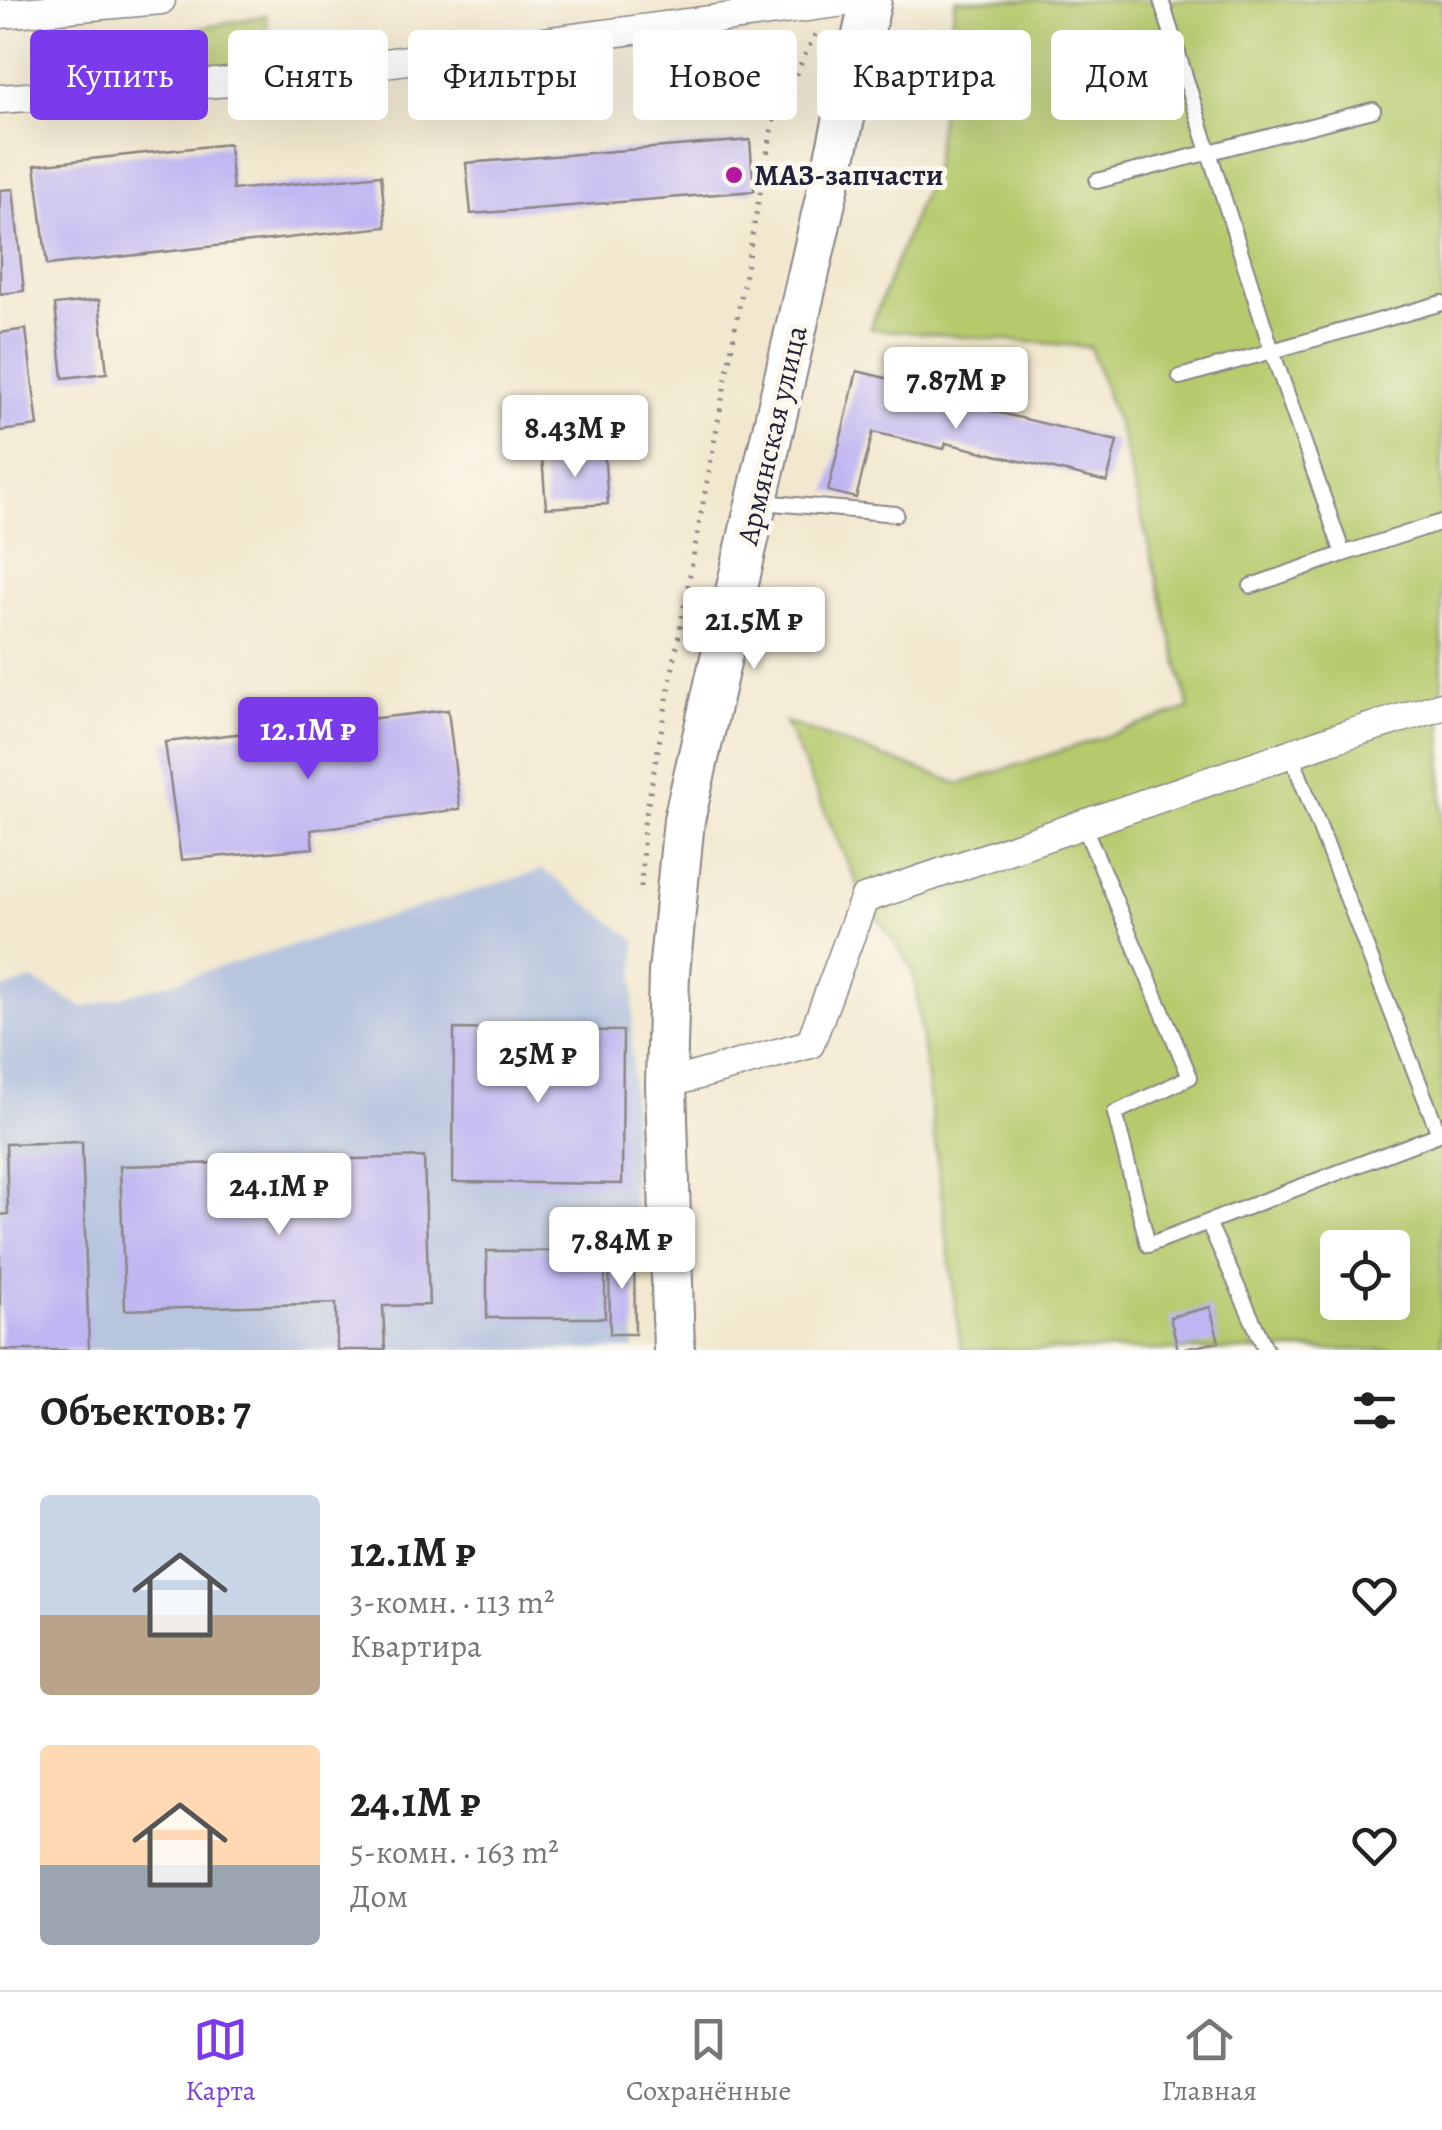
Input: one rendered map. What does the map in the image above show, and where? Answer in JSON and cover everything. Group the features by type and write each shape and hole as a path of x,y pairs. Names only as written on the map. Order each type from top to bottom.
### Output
{"street":[{"path":"0,14 161,0"},
{"path":"0,99 256,80 860,0"},
{"name":"Армянская улица","path":"674,1350 666,1084 669,973 684,820 871,0"},
{"path":"666,1084 810,1044 864,899 1442,706"}],"lane":[{"path":"1162,0 1272,351 1342,554"},
{"path":"1097,181 1373,110"},
{"path":"1180,377 1442,303"},
{"path":"756,502 896,514"},
{"path":"1252,586 1442,522"},
{"path":"1083,824 1190,1077 1114,1114 1148,1245 1439,1134 1291,754"},
{"path":"1208,1222 1266,1350"}],"shaded area":[{"path":"543,870 636,940 632,1043 634,1350 0,1350 0,990 33,980 84,1008"}],"green space":[{"path":"955,0 1442,0 1442,1350 961,1350 913,969 864,899 785,722 960,784 1189,709 1122,438 1090,347 870,329 934,165 940,120 1031,120 1031,30 951,30"},
{"path":"266,15 268,30 228,30 228,68 208,70 208,30 191,30"}],"building":[{"path":"750,140 754,191 471,214 466,163"},
{"path":"229,144 233,190 381,175 386,227 47,265 35,165"},
{"path":"13,189 24,291 0,294 0,190"},
{"path":"99,300 107,373 63,378 55,305"},
{"path":"26,329 38,426 0,431 0,333"},
{"path":"857,371 955,395 954,402 1117,441 1107,482 946,443 944,449 873,432 856,498 828,491"},
{"path":"604,451 608,504 546,508 542,456"},
{"path":"448,710 460,809 311,830 313,848 181,860 165,742"},
{"path":"454,1029 623,1031 622,1184 453,1182"},
{"path":"82,1142 89,1350 0,1350 0,1215 8,1214 6,1144"},
{"path":"424,1157 429,1305 383,1306 385,1350 337,1350 336,1303 125,1310 120,1166"},
{"path":"609,1250 634,1250 635,1334 610,1334"},
{"path":"487,1251 605,1251 605,1318 487,1318"},
{"path":"1210,1307 1219,1342 1178,1350 1170,1317"}],"place":[{"name":"МАЗ-запчасти","path":"734,175"}]}
